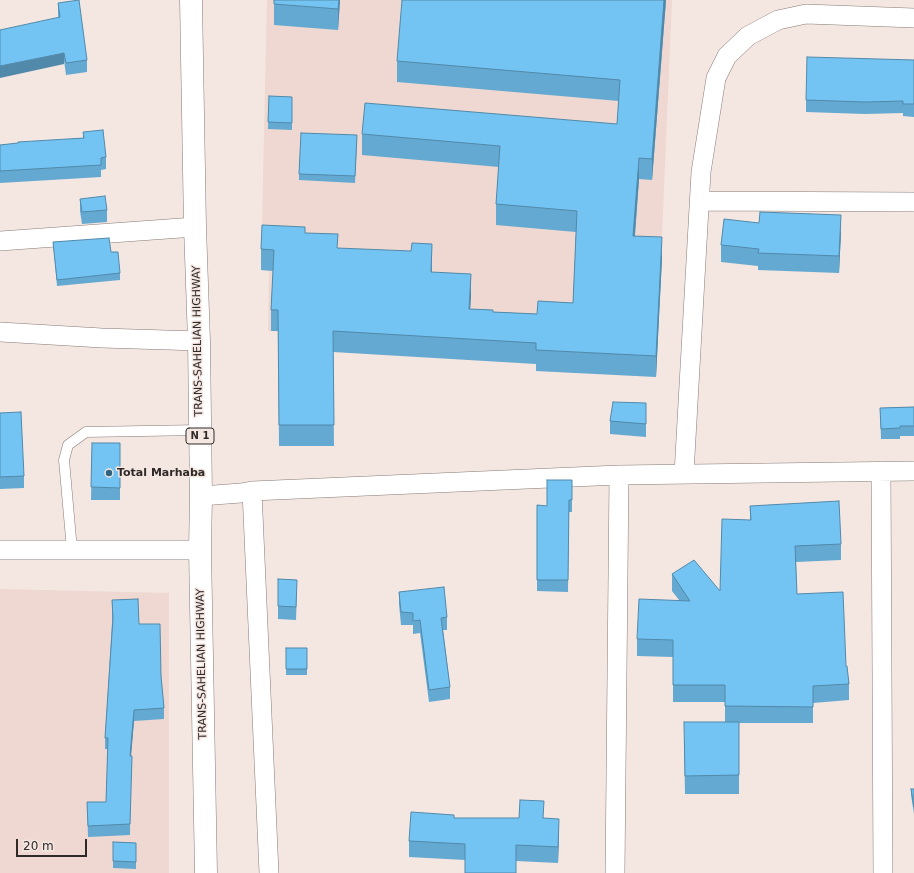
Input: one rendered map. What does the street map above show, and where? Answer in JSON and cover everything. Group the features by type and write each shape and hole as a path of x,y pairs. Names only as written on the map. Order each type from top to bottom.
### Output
{"highway":[{"name":"TRANS-SAHELIAN HIGHWAY","path":"192,0 195,227 199,341 201,496 200,550 206,873"}],"street":[{"path":"684,474 701,172 716,78 727,56 748,36 778,20 806,14 914,18"},
{"path":"699,201 914,202"},
{"path":"0,241 195,227"},
{"path":"0,332 102,338 199,341"},
{"path":"881,471 883,873"},
{"path":"201,496 241,494 252,491 619,475 914,471"},
{"path":"615,873 619,475"},
{"path":"252,491 269,873"},
{"path":"0,550 200,550"}],"lane":[{"path":"72,550 64,460 68,445 86,432 200,430"}],"shaded area":[{"path":"267,0 672,0 656,377 536,371 536,364 287,332 268,331 269,271 261,270"},
{"path":"0,589 169,593 169,873 0,873"}],"building":[{"path":"79,0 87,60 66,63 64,53 0,66 0,30 60,17 58,3"},
{"path":"274,0 339,0 338,9 274,4"},
{"path":"402,0 664,0 652,159 639,158 633,236 662,237 656,356 536,350 536,343 333,331 334,425 279,425 278,310 271,310 274,250 261,249 262,225 305,227 305,233 338,234 337,248 411,251 412,243 432,244 431,272 471,274 469,309 493,310 493,312 537,314 538,301 573,303 577,211 496,204 500,146 362,134 365,103 617,124 620,80 397,61"},
{"path":"807,57 914,60 914,104 903,104 903,101 865,102 806,100"},
{"path":"269,96 292,97 292,123 268,122"},
{"path":"103,130 106,157 101,158 101,165 0,171 0,145 18,142 84,138 83,132"},
{"path":"301,133 357,135 355,176 299,174"},
{"path":"105,196 107,210 82,212 80,199"},
{"path":"760,212 841,215 839,256 758,253 759,249 721,245 724,219 759,223"},
{"path":"109,238 111,252 118,252 120,273 57,280 53,242"},
{"path":"613,402 646,403 646,424 610,421"},
{"path":"914,407 914,426 900,426 900,428 881,429 880,408"},
{"path":"21,412 24,476 0,477 0,413"},
{"path":"92,443 120,443 120,488 91,487"},
{"path":"547,480 572,480 572,500 569,500 568,580 537,580 537,505 547,506"},
{"path":"839,501 841,544 795,546 797,594 843,592 846,666 849,684 813,686 813,707 725,706 725,685 673,685 673,640 637,639 639,599 690,601 672,574 694,560 720,591 722,519 751,520 750,506"},
{"path":"278,579 297,580 296,607 278,606"},
{"path":"444,587 447,617 441,618 450,687 429,690 420,620 413,621 413,613 401,612 399,592"},
{"path":"138,599 139,624 160,624 161,676 164,708 134,710 130,756 132,756 130,824 88,826 87,802 106,802 108,738 105,738 113,618 112,600"},
{"path":"286,648 307,648 307,669 286,669"},
{"path":"684,722 739,722 739,775 685,776"},
{"path":"911,789 914,789 914,807"},
{"path":"520,800 544,801 543,818 559,819 558,847 516,845 516,873 465,873 465,844 409,841 411,812 454,815 454,818 519,818"},
{"path":"113,842 136,843 136,862 113,861"}],"place":[{"name":"Total Marhaba","path":"109,473"}]}
